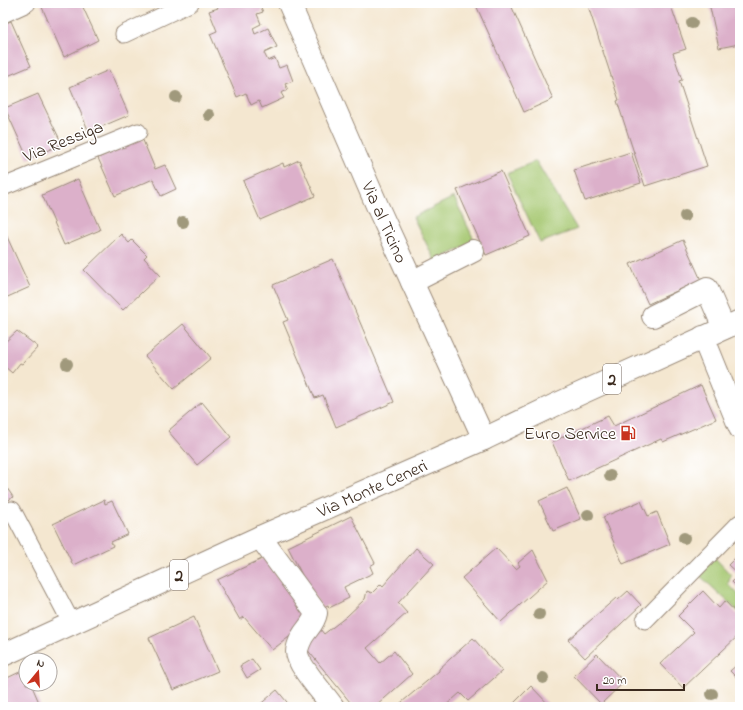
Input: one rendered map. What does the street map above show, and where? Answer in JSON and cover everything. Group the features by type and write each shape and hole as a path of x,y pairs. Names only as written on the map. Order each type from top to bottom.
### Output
{"street":[{"name":"Via al Ticino","path":"289,3 379,210 484,439"},
{"path":"412,282 473,251"},
{"path":"653,316 708,289 732,324"},
{"name":"Via Monte Ceneri","path":"3,655 260,538 484,439 732,324"},
{"path":"703,337 740,428"},
{"path":"260,538 316,613 313,623 301,638 297,651 298,658 302,666 334,707"}],"lane":[{"path":"3,14 27,3"},
{"path":"124,34 190,3"},
{"name":"Via Ressiga","path":"3,187 138,132"},
{"path":"12,510 72,624"},
{"path":"644,620 740,522"}],"green space":[{"path":"536,161 577,229 540,243 507,173"},
{"path":"454,197 475,242 435,261 413,217"},
{"path":"714,557 731,575 728,584 740,596 740,613 697,573"}],"building":[{"path":"46,3 81,3 98,40 64,57 41,5"},
{"path":"216,3 259,3 263,12 257,14 261,24 253,28 255,34 268,28 277,47 264,53 268,61 275,58 279,68 287,65 293,81 285,84 288,90 281,93 284,98 262,108 259,101 251,105 246,93 237,97 210,34 217,31 209,11 218,8"},
{"path":"475,3 510,3 553,99 524,112"},
{"path":"587,3 670,3 686,49 673,53 682,80 679,81 707,166 645,186"},
{"path":"709,3 740,3 740,47 739,44 719,48"},
{"path":"11,21 31,66 3,78 3,24"},
{"path":"109,70 129,115 89,132 70,87"},
{"path":"38,94 62,144 28,159 5,108"},
{"path":"142,138 155,169 165,165 176,189 161,196 153,179 115,196 98,158"},
{"path":"631,152 641,183 585,201 574,170"},
{"path":"299,160 315,196 260,220 243,181 283,163 284,167"},
{"path":"501,171 530,236 486,255 457,190"},
{"path":"78,179 100,230 64,245 42,195"},
{"path":"3,228 30,287 3,299"},
{"path":"121,234 129,243 132,240 147,255 144,258 160,275 123,310 84,270"},
{"path":"683,240 701,280 648,304 630,264"},
{"path":"333,259 394,402 336,427 323,395 315,398 283,322 288,320 273,285"},
{"path":"183,324 211,358 174,389 145,356"},
{"path":"17,331 38,347 22,364 20,363 12,373 3,365 3,344"},
{"name":"Euro Service","path":"701,385 716,419 663,442 661,439 569,481 552,442 608,416 614,426"},
{"path":"202,402 231,437 197,465 168,431"},
{"path":"3,482 13,497 3,504"},
{"path":"567,488 581,519 553,531 539,501"},
{"path":"104,500 105,504 112,501 128,534 111,542 113,546 73,565 53,524"},
{"path":"641,501 648,516 657,512 670,544 623,564 603,517"},
{"path":"351,516 375,563 370,566 373,573 344,587 349,598 329,608 328,605 322,608 306,583 288,547"},
{"path":"416,548 434,564 398,603 407,613 367,648 380,663 394,651 412,674 375,707 354,707 302,643 320,629 324,634 346,617 365,599 367,591 372,593 381,584 383,586"},
{"path":"496,548 516,569 520,566 518,563 533,550 548,580 501,622 462,578"},
{"path":"740,553 740,590 732,582 739,575 728,565"},
{"path":"264,558 310,621 272,650 244,617 240,620 217,580"},
{"path":"628,591 641,605 585,658 568,640 616,598 618,600"},
{"path":"703,591 719,608 725,601 740,617 740,634 683,688 660,664 694,632 678,616"},
{"path":"194,617 218,671 173,690 149,638"},
{"path":"473,638 502,671 468,701 460,693 444,707 396,707 439,671 439,669"},
{"path":"597,654 624,682 601,704 574,676"},
{"path":"252,659 260,670 247,678 240,666"},
{"path":"740,662 740,681 730,671"},
{"path":"18,673 18,692 34,692 41,707 3,707 3,680"},
{"path":"531,686 551,707 510,707"},
{"path":"277,690 291,707 257,707"}],"place":[{"name":"Euro Service","path":"628,433"}]}
